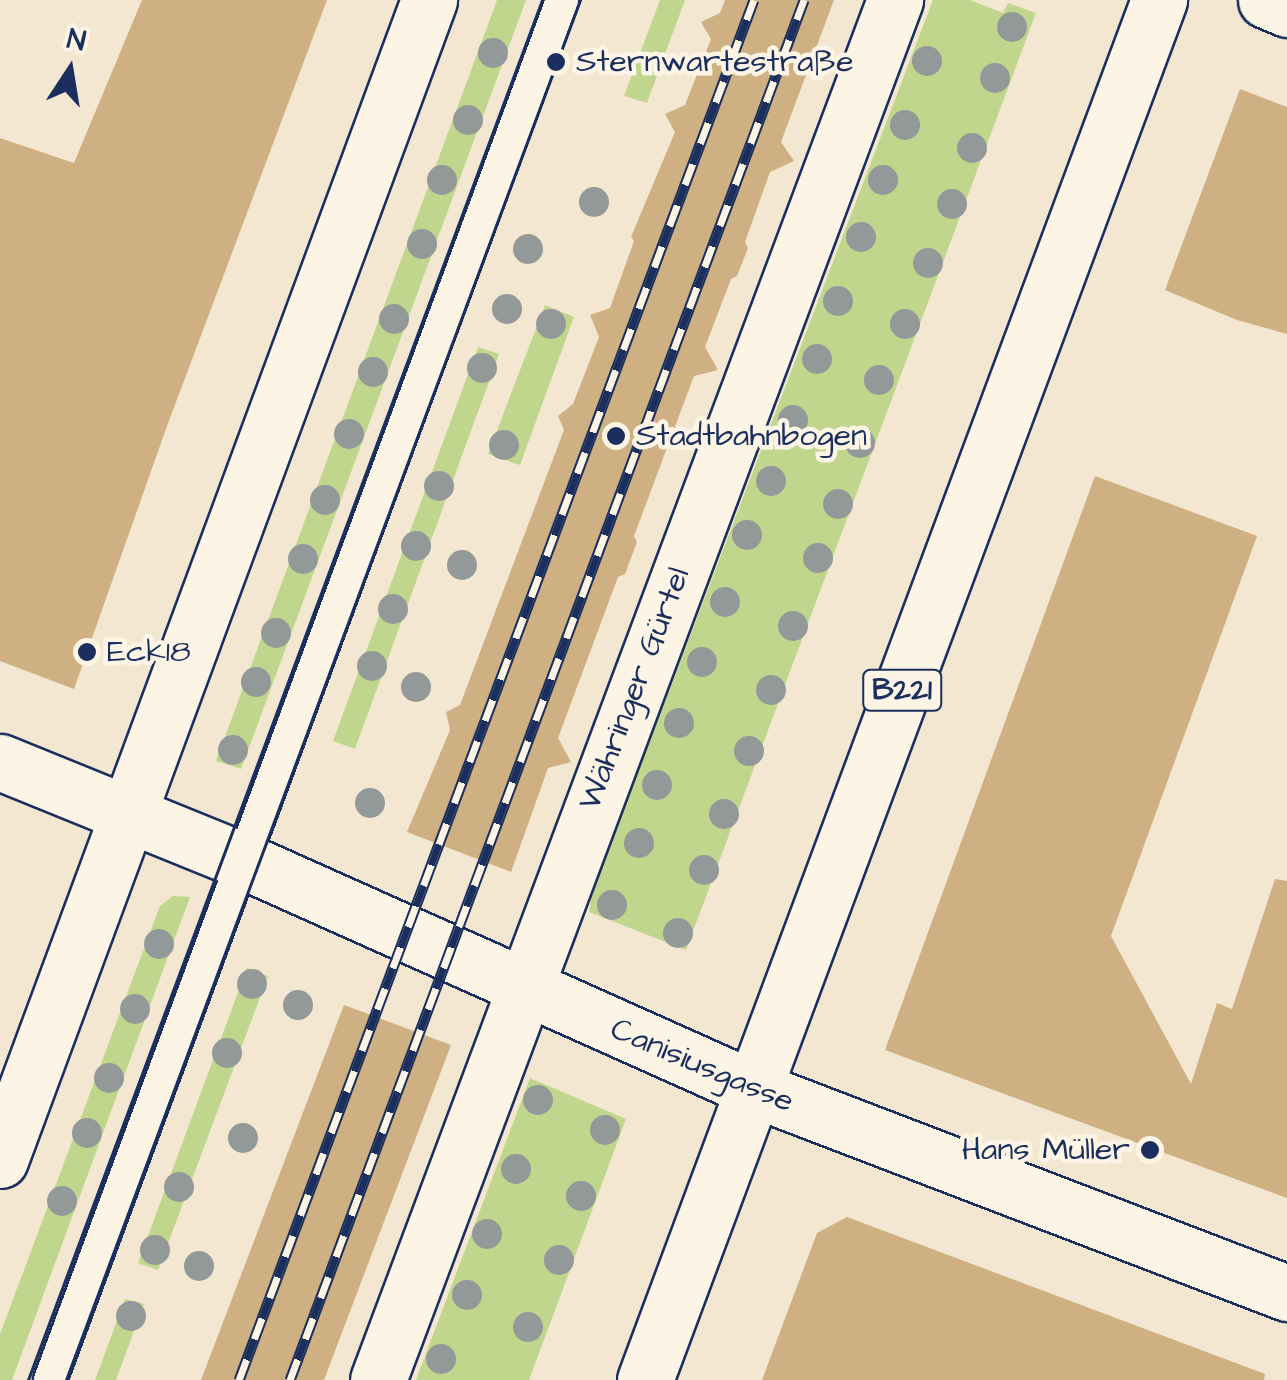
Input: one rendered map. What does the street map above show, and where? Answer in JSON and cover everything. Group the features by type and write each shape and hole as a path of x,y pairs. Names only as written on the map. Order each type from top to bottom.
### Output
{"street":[{"path":"0,1160 430,0"},
{"name":"Währinger Gürtel","path":"378,1380 895,0"},
{"name":"B221","path":"645,1380 1159,0"},
{"path":"1266,0 1287,9"},
{"name":"Canisiusgasse","path":"0,762 129,810 244,860 754,1090 1287,1292"}],"lane":[{"path":"50,1380 562,0"}],"green space":[{"path":"497,0 526,0 241,769 216,761"},
{"path":"660,0 685,0 647,103 624,96"},
{"path":"933,0 970,0 1003,13 1008,3 1036,13 686,950 589,912 592,893"},
{"path":"545,305 574,317 520,465 488,454"},
{"path":"478,347 499,354 355,749 333,741"},
{"path":"173,896 190,897 12,1380 0,1380 0,1334 160,906"},
{"path":"247,968 268,976 158,1270 138,1263"},
{"path":"530,1078 626,1119 529,1380 416,1380"},
{"path":"125,1299 144,1304 116,1380 95,1380"}],"building":[{"path":"142,0 327,0 167,426 74,689 0,661 0,138 74,163"},
{"name":"Stadtbahnbogen","path":"725,0 834,0 816,48 826,72 806,75 781,142 794,161 770,172 745,242 748,248 737,276 731,279 705,347 718,370 694,376 634,536 637,542 625,574 618,577 558,738 571,762 548,768 511,872 407,832 450,730 446,712 460,705 564,430 558,416 573,404 599,337 590,315 610,308 634,241 631,237 675,132 665,114 685,105 711,39 701,22 720,13"},
{"path":"1240,89 1287,107 1287,334 1237,320 1165,290"},
{"path":"1095,476 1257,536 1111,936 1191,1084 1217,1003 1232,1009 1275,879 1287,881 1287,1198 885,1050"},
{"path":"344,1005 451,1045 324,1380 201,1380"},
{"path":"847,1217 1265,1374 1264,1380 762,1380 817,1233"}],"tram line":[{"path":"28,1380 542,0"},
{"path":"66,1380 580,0"}],"railway":[{"path":"239,1380 754,0"},
{"path":"290,1380 804,0"}],"place":[{"name":"Sternwartestraße","path":"556,62"},
{"name":"Stadtbahnbogen","path":"616,436"},
{"name":"Eck18","path":"87,652"},
{"name":"Hans Müller","path":"1150,1150"}]}
